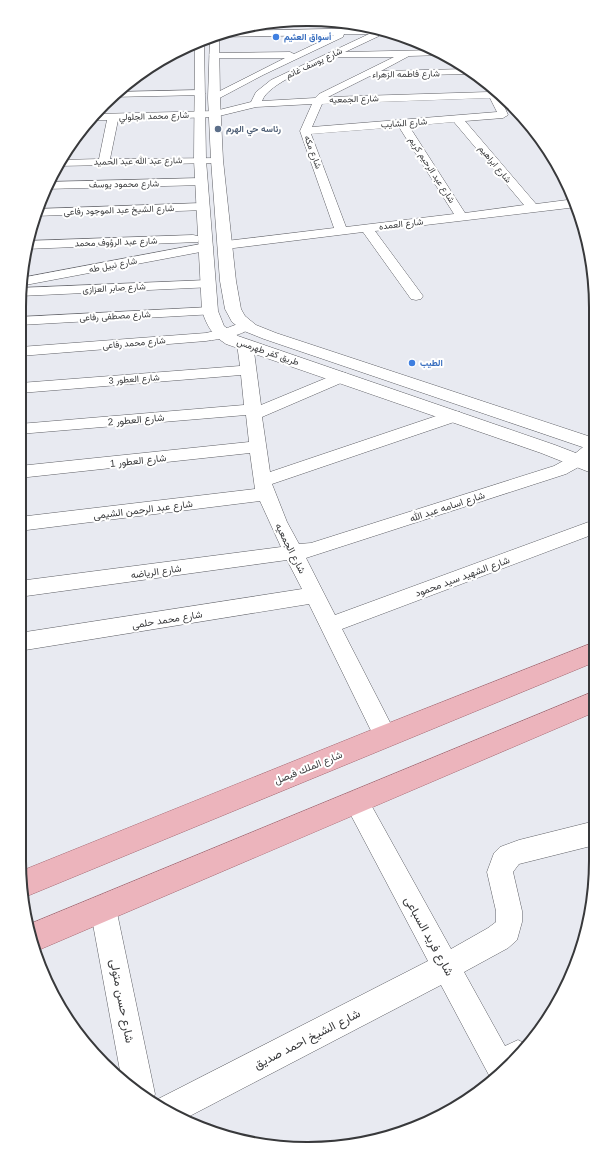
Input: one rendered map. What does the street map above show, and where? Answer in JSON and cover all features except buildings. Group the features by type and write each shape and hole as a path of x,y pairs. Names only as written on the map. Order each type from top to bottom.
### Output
{"main road":[{"name":"شارع الملك فيصل","path":"27,882 589,654"},
{"path":"37,936 589,704"}],"street":[{"path":"247,33 329,29 348,32 364,32"},
{"path":"104,162 118,103 207,96 348,32"},
{"name":"شارع يوسف غانم","path":"256,104 256,98 260,93 274,82 376,35"},
{"name":"طريق كفر طهرمس","path":"207,96 214,55 215,42"},
{"name":"طريق كفر طهرمس","path":"201,47 207,96 207,114 200,160 202,208 210,311 216,328 223,335 245,344 454,416 586,464"},
{"path":"331,55 429,53"},
{"path":"319,100 323,96 407,54"},
{"path":"214,55 295,55"},
{"name":"شارع فاطمه الزهراء","path":"366,74 462,72"},
{"name":"شارع الجمعيه","path":"207,114 256,104 486,90"},
{"name":"شارع الشايب","path":"305,131 503,115 496,98"},
{"name":"شارع مكه","path":"319,100 305,131 341,231"},
{"name":"شارع محمد الجلولي","path":"107,109 118,103 207,114"},
{"name":"طريق كفر طهرمس","path":"207,114 217,160 226,244 228,281 233,308 238,320 270,336 589,444"},
{"name":"شارع ابراهيم","path":"457,119 533,208"},
{"name":"شارع عبد الرحيم كريم","path":"402,123 462,217"},
{"name":"شارع عبد الله عبد الحميد","path":"66,163 217,160"},
{"name":"شارع محمود يوسف","path":"54,186 201,182"},
{"name":"شارع العمده","path":"226,244 569,204"},
{"name":"شارع الشيخ عبد الموجود رفاعى","path":"42,213 202,208"},
{"path":"366,228 416,296"},
{"name":"شارع عبد الرؤوف محمد","path":"33,245 205,243"},
{"name":"شارع نبيل طه","path":"27,281 205,243"},
{"name":"شارع صابر العزازى","path":"27,292 208,284"},
{"name":"شارع مصطفى رفاعى","path":"26,321 210,311"},
{"name":"شارع محمد رفاعى","path":"26,351 223,335 246,325"},
{"name":"شارع الجمعيه","path":"245,344 257,447 264,487 293,552 385,736"},
{"name":"شارع العطور 3","path":"26,388 248,370"},
{"name":"شارع العطور 2","path":"26,429 254,411 342,377"},
{"path":"264,487 454,416"},
{"name":"شارع العطور 1","path":"26,471 257,447"},
{"name":"شارع اسامه عبد الله","path":"293,552 333,544 560,470 586,464"},
{"name":"شارع عبد الرحمن الشيمى","path":"26,523 264,487"},
{"name":"شارع الشهيد سيد محمود","path":"330,625 589,529"},
{"name":"شارع الرياضه","path":"26,588 293,552"},
{"name":"شارع محمد حلمى","path":"26,641 315,595"},
{"name":"شارع فريد السباعى","path":"356,802 446,967 505,1061"},
{"name":"شارع الشيخ احمد صديق","path":"174,1108 446,967 498,938 507,930 509,911 500,872 503,862 510,856 519,852 589,834"},
{"name":"شارع حسن متولى","path":"103,908 138,1086"}],"place":[{"name":"أسواق العثيم","path":"276,37"},
{"name":"رئاسه حي الهرم","path":"218,129"},
{"name":"الطيب","path":"412,363"}]}
